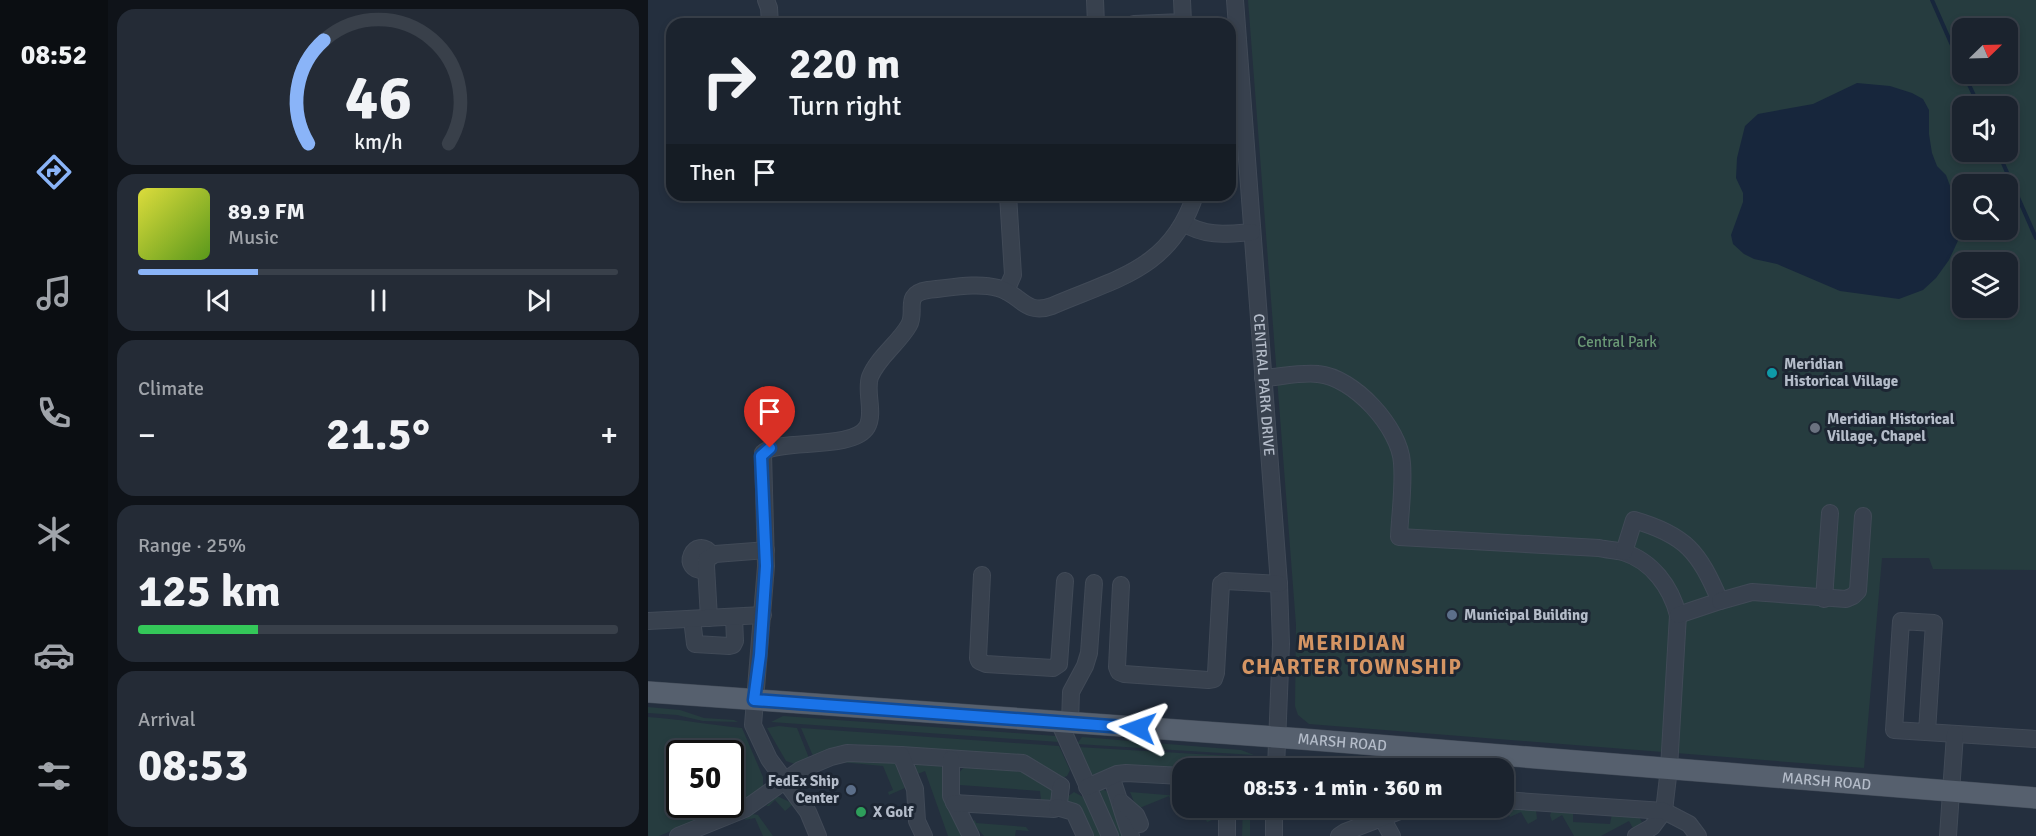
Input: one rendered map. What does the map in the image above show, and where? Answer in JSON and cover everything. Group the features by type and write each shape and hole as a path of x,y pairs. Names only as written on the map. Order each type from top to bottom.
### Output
{"main road":[{"name":"MARSH ROAD","path":"648,692 1278,737 1426,758"},
{"name":"MARSH ROAD","path":"1514,762 1669,768 2036,798"}],"street":[{"path":"766,0 770,18"},
{"path":"1095,0 1096,18"},
{"path":"1182,0 1183,18"},
{"name":"CENTRAL PARK DRIVE","path":"1235,0 1279,584 1281,644 1277,758"},
{"path":"1006,291 1013,275 1008,201"},
{"path":"818,836 808,812 769,759 754,729 754,700 763,615 766,550 761,456 770,448 841,440 864,431 869,423 870,377 910,324 910,304 919,292 984,286 1006,291 1030,308 1040,309 1052,306 1145,265 1165,249 1184,223 1193,201"},
{"path":"1184,223 1205,233 1252,232"},
{"path":"1263,378 1318,374 1346,384 1365,398 1386,423 1402,461 1399,537 1599,548 1624,552 1643,562 1659,575 1669,591 1678,615 1669,768 1664,811 1652,827 1636,836"},
{"path":"1824,599 1830,513"},
{"path":"1678,615 1752,592 1846,599 1858,591 1863,516"},
{"path":"1624,552 1634,520 1660,528 1680,539 1699,558 1720,601"},
{"path":"734,617 735,641 733,645 695,644 709,562 766,550"},
{"path":"982,575 979,661 1050,668 1059,664 1065,581"},
{"path":"1094,583 1089,653 1085,666 1071,692 1065,722 1085,782 1110,836"},
{"path":"1121,585 1117,667 1119,672 1208,680 1214,679 1216,673 1223,583 1279,584"},
{"path":"648,621 763,615"},
{"path":"1927,732 1934,623 1900,621 1894,730 2036,739"},
{"path":"1948,836 1955,734"},
{"path":"678,836 745,809 800,770 841,753 1023,764 1060,786 1126,773 1172,775"},
{"path":"901,755 915,789 917,821 924,836"},
{"path":"951,759 950,787 954,803 971,836"},
{"path":"1111,777 1126,805 1121,812 1139,832"},
{"path":"1057,807 1060,786"},
{"path":"1514,801 1664,811 1689,824 1698,836"},
{"path":"954,803 1050,810 1057,807 1074,812 1085,836"},
{"path":"1227,818 1227,836"},
{"path":"1274,818 1274,836"},
{"path":"1339,836 1382,818 1392,836"}],"green space":[{"name":"Central Park","path":"1248,0 2036,0 2036,570 1933,569 1929,558 1882,558 1864,768 1309,724 1298,715 1295,706 1296,625"},
{"path":"648,707 680,710 704,718 738,722 703,721 677,715 648,713"},
{"path":"783,716 1056,736 1059,742 771,722"},
{"path":"648,717 742,728 763,777 763,786 744,799 744,740 666,740 666,818 703,818 659,836 648,836"},
{"path":"779,726 797,728 809,758 795,764 786,761 767,728"},
{"path":"801,728 1059,746 1070,770 1067,776 1062,778 1025,757 848,744 813,756"},
{"path":"1082,737 1241,750 1254,755 1077,744"},
{"path":"1077,747 1248,758 1172,758 1172,767 1127,765 1112,767 1093,775 1088,770"},
{"path":"842,760 894,761 905,788 889,795 888,792 893,790 883,766 840,762"},
{"path":"918,764 938,765 943,768 964,836 948,836 925,771 915,775 914,766"},
{"path":"966,767 1024,772 1050,788 1052,798 1046,802 1041,800 1040,791 960,785 958,775"},
{"path":"1102,789 1108,792 1127,836 1118,836 1099,792"},
{"path":"1074,792 1085,798 1103,836 1089,836 1068,804 1067,797"},
{"path":"1130,792 1172,795 1172,803 1169,796 1137,809"},
{"path":"777,796 792,805 785,811 775,800 766,806"},
{"path":"1514,807 1536,810 1537,819 1528,824 1521,812 1514,815"},
{"path":"1552,810 1573,811 1573,822 1610,824 1612,813 1639,817 1642,822 1634,830 1629,821 1601,836 1574,836 1562,815 1552,821 1550,815"},
{"path":"752,814 758,815 773,836 763,836 755,818 744,820"},
{"path":"1205,818 1217,818 1207,822"},
{"path":"1243,818 1250,818 1250,836 1242,836"},
{"path":"975,820 976,823 1026,827 1029,831 1016,830 1015,836 984,836 973,824"}],"water":[{"path":"1857,83 1890,86 1923,99 1929,110 1932,153 1937,166 1946,175 1952,191 1952,240 1958,240 1949,260 1936,278 1923,290 1899,299 1840,291 1777,264 1754,259 1733,244 1731,235 1743,202 1743,193 1736,178 1737,158 1745,126 1758,114 1813,104"}],"waterway":[{"path":"1932,0 1952,45"},
{"path":"1969,84 1974,96"},
{"path":"2002,162 2036,238"}],"place":[{"name":"Meridian Historical Village","path":"1772,373"},
{"name":"Meridian Historical Village, Chapel","path":"1815,428"},
{"name":"Municipal Building","path":"1452,615"},
{"name":"FedEx Ship Center","path":"851,790"},
{"name":"X Golf","path":"861,812"}],"district":[{"name":"MERIDIAN CHARTER TOWNSHIP","path":"1352,655"}],"route":[{"path":"770,448 761,456 766,566 760,655 754,700 1138,728"}]}
